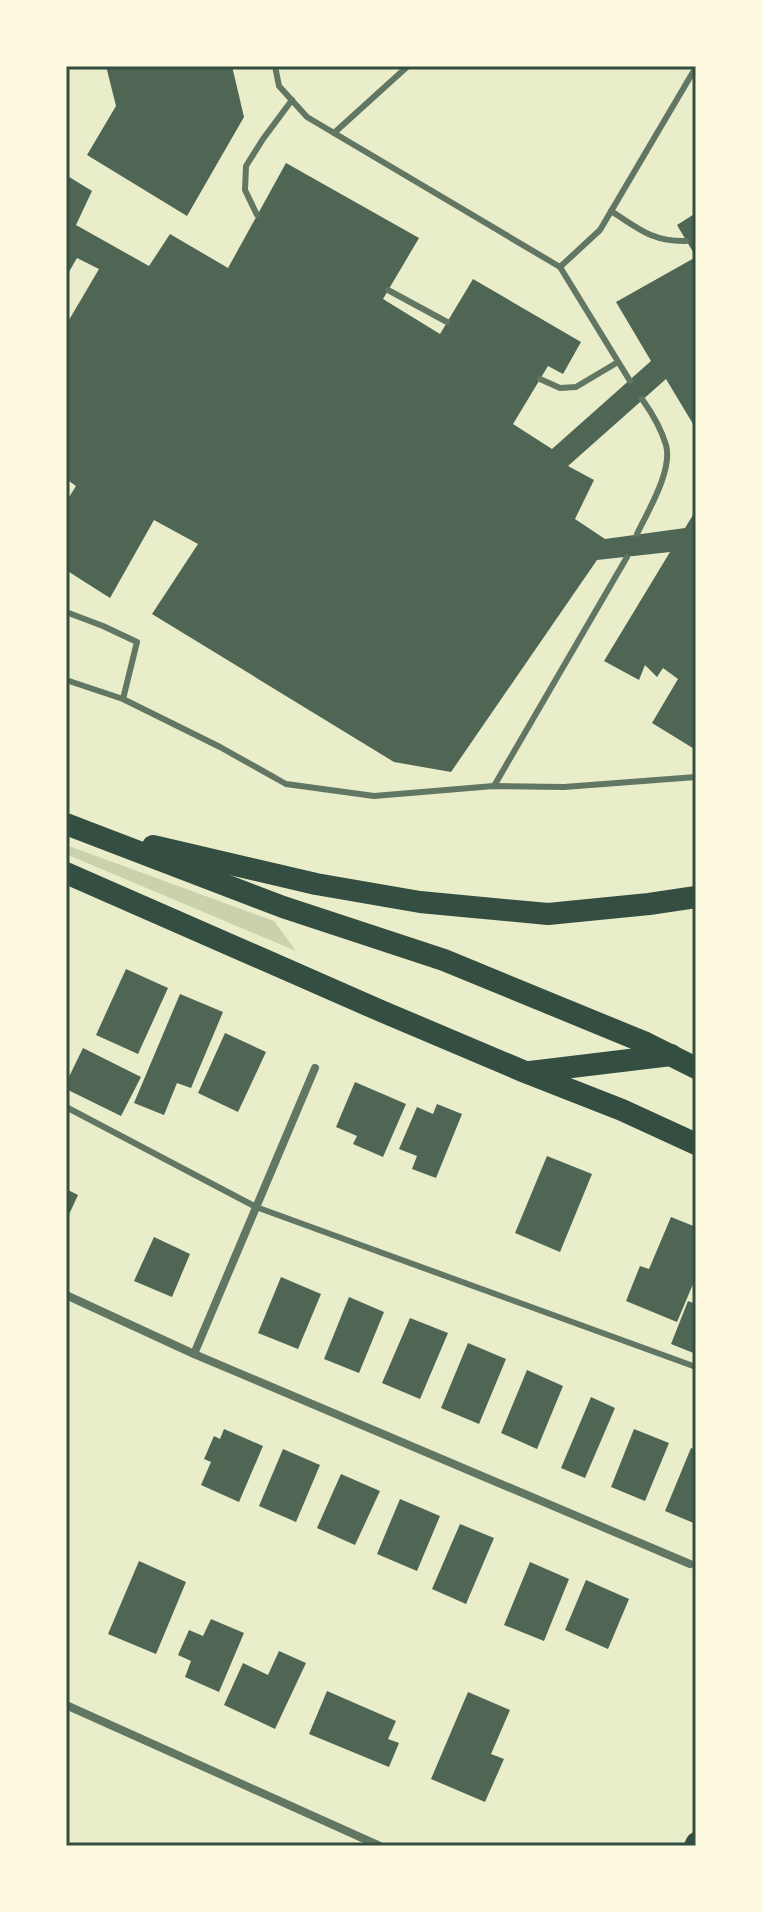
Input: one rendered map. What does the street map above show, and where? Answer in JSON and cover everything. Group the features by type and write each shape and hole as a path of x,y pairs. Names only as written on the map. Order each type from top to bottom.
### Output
{"highway":[{"path":"69,825 316,884 420,902 548,914 696,897"},
{"path":"69,825 283,907 444,960 646,1043 696,1068"},
{"path":"66,873 696,1144"},
{"path":"525,1072 696,1053"}],"street":[{"path":"194,1354 315,1068"},
{"path":"66,1295 194,1354 690,1564"},
{"path":"66,1705 380,1846"}],"lane":[{"path":"275,66 279,86 307,117 560,267 630,381"},
{"path":"334,133 408,66"},
{"path":"560,267 600,230 696,67"},
{"path":"257,215 245,190 246,166 292,100"},
{"path":"611,211 647,235 668,242 686,241"},
{"path":"388,290 447,322"},
{"path":"540,379 560,388 576,387 618,362"},
{"path":"637,534 663,479 667,448 655,418 642,399"},
{"path":"494,786 627,557"},
{"path":"66,612 137,642 123,699"},
{"path":"66,680 123,699 286,784 374,796 494,786 564,787 696,777"},
{"path":"66,1107 256,1207 696,1367"}],"green space":[{"path":"66,845 274,921 296,951 66,854"}],"building":[{"path":"106,66 232,66 244,117 187,216 87,155 116,106"},
{"path":"286,163 419,238 383,299 440,334 473,279 581,342 563,374 548,366 513,424 552,449 651,361 616,302 696,257 696,429 666,379 568,466 594,480 575,519 605,539 685,528 696,510 696,750 652,723 678,679 663,668 657,677 645,665 639,680 604,661 670,552 597,560 451,772 394,762 152,614 198,544 154,520 110,598 66,570 66,502 76,486 66,479 66,325 99,269 77,258 66,277 66,175 92,191 76,225 149,266 170,234 228,268"},
{"path":"696,213 696,257 677,225"},
{"path":"126,969 168,988 138,1054 96,1035"},
{"path":"180,994 223,1012 191,1088 177,1083 164,1115 134,1103"},
{"path":"225,1033 266,1052 238,1112 198,1093"},
{"path":"83,1048 141,1077 121,1116 66,1089"},
{"path":"355,1082 406,1104 383,1157 353,1144 357,1136 336,1127"},
{"path":"437,1104 462,1114 436,1178 412,1169 417,1156 399,1149 417,1107 433,1114"},
{"path":"547,1156 592,1174 560,1252 515,1233"},
{"path":"66,1189 78,1195 66,1221"},
{"path":"671,1217 696,1227 696,1277 677,1322 626,1301 640,1266 649,1269"},
{"path":"154,1237 190,1254 172,1297 134,1281"},
{"path":"281,1277 321,1294 298,1349 258,1333"},
{"path":"349,1297 384,1312 359,1373 324,1359"},
{"path":"688,1301 696,1304 696,1354 671,1344"},
{"path":"410,1318 448,1333 420,1399 382,1383"},
{"path":"468,1343 506,1359 479,1424 441,1408"},
{"path":"527,1370 563,1386 537,1449 501,1433"},
{"path":"591,1397 615,1408 585,1478 561,1468"},
{"path":"224,1429 263,1446 239,1502 201,1485 211,1462 204,1459 214,1436 220,1439"},
{"path":"634,1429 669,1443 645,1501 611,1487"},
{"path":"691,1448 696,1450 696,1524 665,1511"},
{"path":"283,1449 320,1465 296,1522 259,1506"},
{"path":"341,1474 380,1491 355,1545 317,1528"},
{"path":"400,1499 440,1516 417,1571 377,1554"},
{"path":"460,1524 494,1538 466,1604 432,1589"},
{"path":"139,1561 186,1582 156,1654 108,1634"},
{"path":"530,1562 569,1579 544,1641 504,1625"},
{"path":"586,1580 629,1599 608,1649 565,1630"},
{"path":"211,1619 244,1633 219,1692 185,1677 191,1661 178,1655 189,1630 203,1636"},
{"path":"279,1651 306,1663 275,1729 224,1705 243,1663 268,1675"},
{"path":"327,1691 396,1721 388,1739 399,1743 389,1767 309,1734"},
{"path":"468,1692 510,1710 491,1754 504,1759 485,1802 431,1779"}]}
